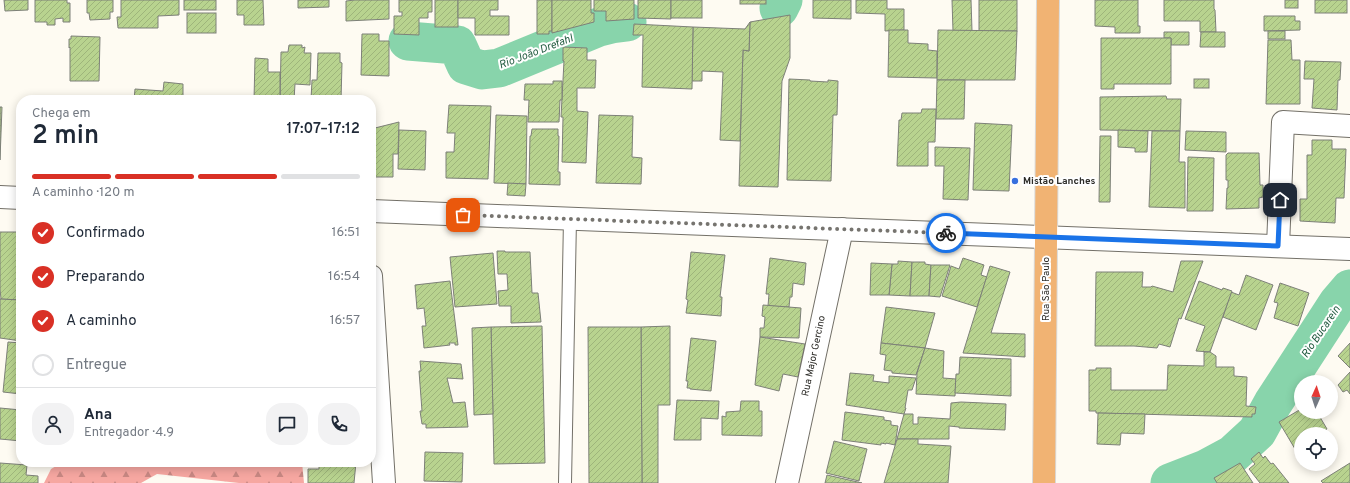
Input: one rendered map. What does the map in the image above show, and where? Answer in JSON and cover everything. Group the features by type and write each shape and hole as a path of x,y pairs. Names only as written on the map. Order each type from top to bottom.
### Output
{"main road":[{"name":"Rua São Paulo","path":"1044,483 1048,0"}],"street":[{"path":"1278,246 1283,122 1350,126"},
{"path":"0,197 16,198"},
{"path":"376,211 1350,249"},
{"name":"Rua Major Gercino","path":"787,483 842,229"},
{"path":"376,356 384,483"}],"lane":[{"path":"565,483 570,219"}],"green space":[{"path":"54,467 302,467 304,483 239,483 157,474 141,483 44,483 51,469"}],"building":[{"path":"4,0 28,0 28,10 5,11"},
{"path":"35,0 67,0 67,3 70,3 70,22 63,22 63,18 55,19 55,25 47,25 47,22 35,22"},
{"path":"87,0 113,0 113,12 110,12 110,19 90,20 89,13 87,13"},
{"path":"121,0 179,0 179,15 158,16 158,28 118,28 117,17 121,17"},
{"path":"184,0 216,0 216,10 184,10"},
{"path":"237,0 263,0 264,25 244,25 244,15 237,15"},
{"path":"298,0 329,0 329,7 298,8"},
{"path":"389,0 389,19 346,21 346,1"},
{"path":"399,0 432,0 432,12 428,12 428,18 419,18 419,35 394,34 394,16 402,16 402,12 399,12"},
{"path":"435,0 458,0 458,27 435,27"},
{"path":"458,0 498,0 498,10 490,10 490,16 509,16 509,35 475,35 475,18 458,18"},
{"path":"537,0 552,0 552,31 549,31 549,34 537,34"},
{"path":"552,0 591,0 591,13 594,13 594,22 552,33"},
{"path":"594,0 634,0 634,19 606,21 606,11 594,11"},
{"path":"638,0 671,0 671,19 638,18"},
{"path":"671,0 702,0 702,18 671,18"},
{"path":"740,0 766,0 766,4 740,4"},
{"path":"813,0 851,0 851,19 813,18"},
{"path":"856,0 887,0 887,9 904,9 904,30 885,31 885,14 856,13"},
{"path":"952,0 971,0 972,31 953,31"},
{"path":"979,0 1017,0 1017,31 979,31"},
{"path":"1095,0 1138,0 1138,26 1140,26 1140,33 1115,33 1115,27 1095,26"},
{"path":"1164,0 1214,0 1216,32 1200,32 1200,21 1164,21"},
{"path":"1285,0 1298,0 1298,8 1285,8"},
{"path":"1315,0 1347,0 1347,13 1315,13"},
{"path":"187,13 216,13 216,33 187,33"},
{"path":"790,15 790,58 782,81 778,187 739,186 743,50 749,51 750,22"},
{"path":"1264,16 1295,16 1295,21 1300,21 1300,30 1264,31"},
{"path":"750,22 749,51 743,50 740,141 720,140 723,72 702,71 702,81 692,81 693,27 745,29"},
{"path":"634,24 693,27 692,89 642,87 643,35 633,35"},
{"path":"889,30 908,30 908,43 928,44 928,50 937,51 937,78 888,77"},
{"path":"938,30 1017,31 1015,80 937,80"},
{"path":"1268,31 1285,31 1285,39 1268,39"},
{"path":"1164,32 1189,32 1189,45 1171,45 1171,38 1164,38"},
{"path":"1201,32 1225,32 1225,47 1200,47"},
{"path":"362,34 379,34 379,41 389,41 389,76 361,75"},
{"path":"71,36 100,37 99,81 70,81 69,39 71,39"},
{"path":"1101,38 1171,38 1171,84 1114,84 1114,89 1101,89"},
{"path":"1268,40 1291,40 1292,60 1300,60 1300,104 1266,104"},
{"path":"289,45 302,45 302,48 305,47 304,53 311,53 310,85 295,84 294,95 280,95 281,52 288,52"},
{"path":"563,47 587,48 587,60 596,60 595,88 577,88 577,111 588,112 586,163 562,162 563,117 561,117 564,61"},
{"path":"318,53 340,53 340,62 342,63 341,95 311,95 312,80 317,80"},
{"path":"255,58 268,59 268,72 280,72 280,95 254,95"},
{"path":"1305,61 1341,62 1340,80 1338,80 1337,110 1312,108 1314,79 1304,79"},
{"path":"789,79 828,82 828,80 838,81 837,115 833,115 831,181 787,180"},
{"path":"1194,79 1209,79 1209,88 1194,88"},
{"path":"937,80 965,80 964,119 936,119"},
{"path":"553,81 562,81 562,100 560,100 559,122 528,122 529,100 524,100 525,84 553,84"},
{"path":"164,82 183,84 183,95 134,95 135,89 163,91"},
{"path":"1166,96 1167,99 1181,99 1180,131 1100,130 1100,97"},
{"path":"449,105 491,106 488,179 446,178 446,152 454,152 455,133 447,133"},
{"path":"0,107 2,107 0,160"},
{"path":"922,109 936,109 935,142 928,142 928,166 897,166 899,120 901,120 902,113 921,113"},
{"path":"496,115 527,116 526,184 494,183"},
{"path":"599,115 633,116 632,157 642,158 641,184 596,183"},
{"path":"399,122 398,154 393,154 393,177 376,177 376,128"},
{"path":"975,123 1012,125 1009,191 973,190"},
{"path":"532,129 558,129 558,172 560,172 560,185 529,184 530,136"},
{"path":"399,130 426,131 425,170 398,169"},
{"path":"1118,130 1148,131 1147,152 1135,152 1135,148 1118,147"},
{"path":"1152,131 1180,131 1179,162 1185,162 1185,208 1149,207"},
{"path":"1186,131 1226,132 1226,152 1185,150"},
{"path":"1100,136 1111,136 1110,202 1099,202"},
{"path":"1312,140 1332,140 1332,149 1346,149 1344,198 1336,198 1335,223 1300,221 1300,199 1307,199 1307,155 1312,155"},
{"path":"935,147 970,148 968,200 943,199 944,166 935,166"},
{"path":"1228,153 1259,153 1260,185 1263,185 1263,197 1259,198 1259,208 1226,209 1228,180 1226,180 1226,155"},
{"path":"1188,157 1214,158 1213,211 1187,211"},
{"path":"508,183 526,184 525,196 507,195"},
{"path":"0,232 16,232 16,300 1,299"},
{"path":"497,251 530,252 532,293 538,293 541,322 511,323 511,306 499,306 498,291 508,290 507,274 498,274"},
{"path":"691,252 725,255 720,297 722,297 721,316 686,313"},
{"path":"493,253 497,304 455,307 450,257"},
{"path":"770,258 806,263 804,285 793,283 792,297 790,297 789,307 768,306 769,294 766,294"},
{"path":"963,258 984,265 981,275 987,277 977,307 942,296 951,266 959,269"},
{"path":"898,261 912,262 910,296 889,295 892,264 898,264"},
{"path":"1181,261 1203,261 1181,319 1179,318 1170,347 1159,344 1157,348 1134,346 1095,346 1096,272 1143,272 1142,287 1152,286 1173,292"},
{"path":"912,262 925,262 925,264 931,265 929,296 910,296"},
{"path":"871,263 892,264 889,295 870,295"},
{"path":"931,265 950,265 940,297 929,296"},
{"path":"990,266 1010,272 991,333 1025,334 1025,357 963,353"},
{"path":"1246,275 1273,285 1256,330 1223,317 1231,292 1239,295"},
{"path":"450,281 458,345 455,345 455,343 449,343 450,345 424,348 422,326 426,326 424,308 417,309 415,285"},
{"path":"1199,281 1222,290 1223,288 1232,291 1210,352 1196,351 1205,326 1185,319"},
{"path":"1280,283 1309,293 1298,326 1274,318 1278,303 1274,302"},
{"path":"0,299 16,300 16,340 0,338"},
{"path":"763,305 801,308 799,338 760,337 760,328 764,328 765,317 762,316"},
{"path":"886,307 935,313 925,348 881,343"},
{"path":"542,326 545,463 494,464 491,327"},
{"path":"670,326 670,405 658,405 658,483 642,483 641,327"},
{"path":"491,327 493,414 474,415 472,328"},
{"path":"588,327 641,327 642,483 589,483"},
{"path":"760,337 805,344 798,377 783,374 779,391 755,385"},
{"path":"691,338 716,341 711,391 687,388 688,381 686,381"},
{"path":"8,342 16,343 16,393 3,392"},
{"path":"881,343 925,348 916,375 892,373 892,371 884,370 886,355 880,354"},
{"path":"1350,343 1350,368 1338,356"},
{"path":"925,348 944,351 943,378 956,379 955,396 916,394 917,373"},
{"path":"1204,352 1210,352 1216,356 1216,367 1234,367 1234,376 1247,377 1246,406 1256,407 1255,414 1252,414 1252,417 1096,413 1096,411 1089,411 1089,370 1096,370 1096,368 1111,368 1111,390 1167,390 1168,365 1204,366"},
{"path":"960,357 1011,359 1011,396 955,393 956,374 959,374"},
{"path":"420,361 461,364 463,379 447,378 453,403 465,402 468,427 426,428 426,424 422,424 420,411 422,411 419,371 421,371"},
{"path":"1350,372 1350,394 1347,390 1343,392 1338,385"},
{"path":"850,373 874,375 873,381 889,383 889,376 916,378 912,390 908,390 904,414 846,405"},
{"path":"677,400 719,401 718,419 701,418 701,440 674,440"},
{"path":"741,401 759,401 759,411 762,411 762,436 722,435 722,416 726,417 726,412 740,411"},
{"path":"951,403 1006,404 1005,430 959,428 949,426 949,439 897,439 904,414 913,414 913,424 918,424 918,417 950,419"},
{"path":"0,408 16,410 16,441 0,439"},
{"path":"845,412 884,417 884,420 891,421 891,425 898,426 895,445 881,443 881,445 842,440"},
{"path":"1098,413 1145,414 1144,434 1121,433 1120,445 1097,444"},
{"path":"1294,413 1294,419 1321,419 1326,427 1294,427 1294,447 1279,422"},
{"path":"897,439 918,439 918,444 951,446 948,483 884,483"},
{"path":"834,441 867,449 859,481 826,473"},
{"path":"425,452 463,453 462,482 424,481"},
{"path":"1259,452 1263,458 1265,456 1271,464 1273,463 1289,483 1260,483 1249,469 1255,464 1251,459"},
{"path":"0,463 16,464 16,467 27,467 26,475 38,476 38,483 0,483"},
{"path":"1240,463 1253,483 1217,483 1214,478"},
{"path":"1350,463 1350,483 1323,483 1321,481 1338,471"},
{"path":"319,467 356,467 354,483 308,483 308,469 319,469"},
{"path":"827,475 862,483 825,483"}],"waterway":[{"name":"Rio João Drefahl","path":"779,8 783,0"},
{"name":"Rio João Drefahl","path":"408,41 457,45 466,65 482,70 499,68 599,27 627,22"},
{"name":"Rio Bucarein","path":"1170,483 1206,469 1232,455 1257,432 1273,403 1338,303 1350,289"}],"way so far":[{"path":"463,215 946,233"}],"place":[{"name":"Mistão Lanches","path":"1015,181"}],"route":[{"path":"946,233 1278,246 1280,200"}]}
